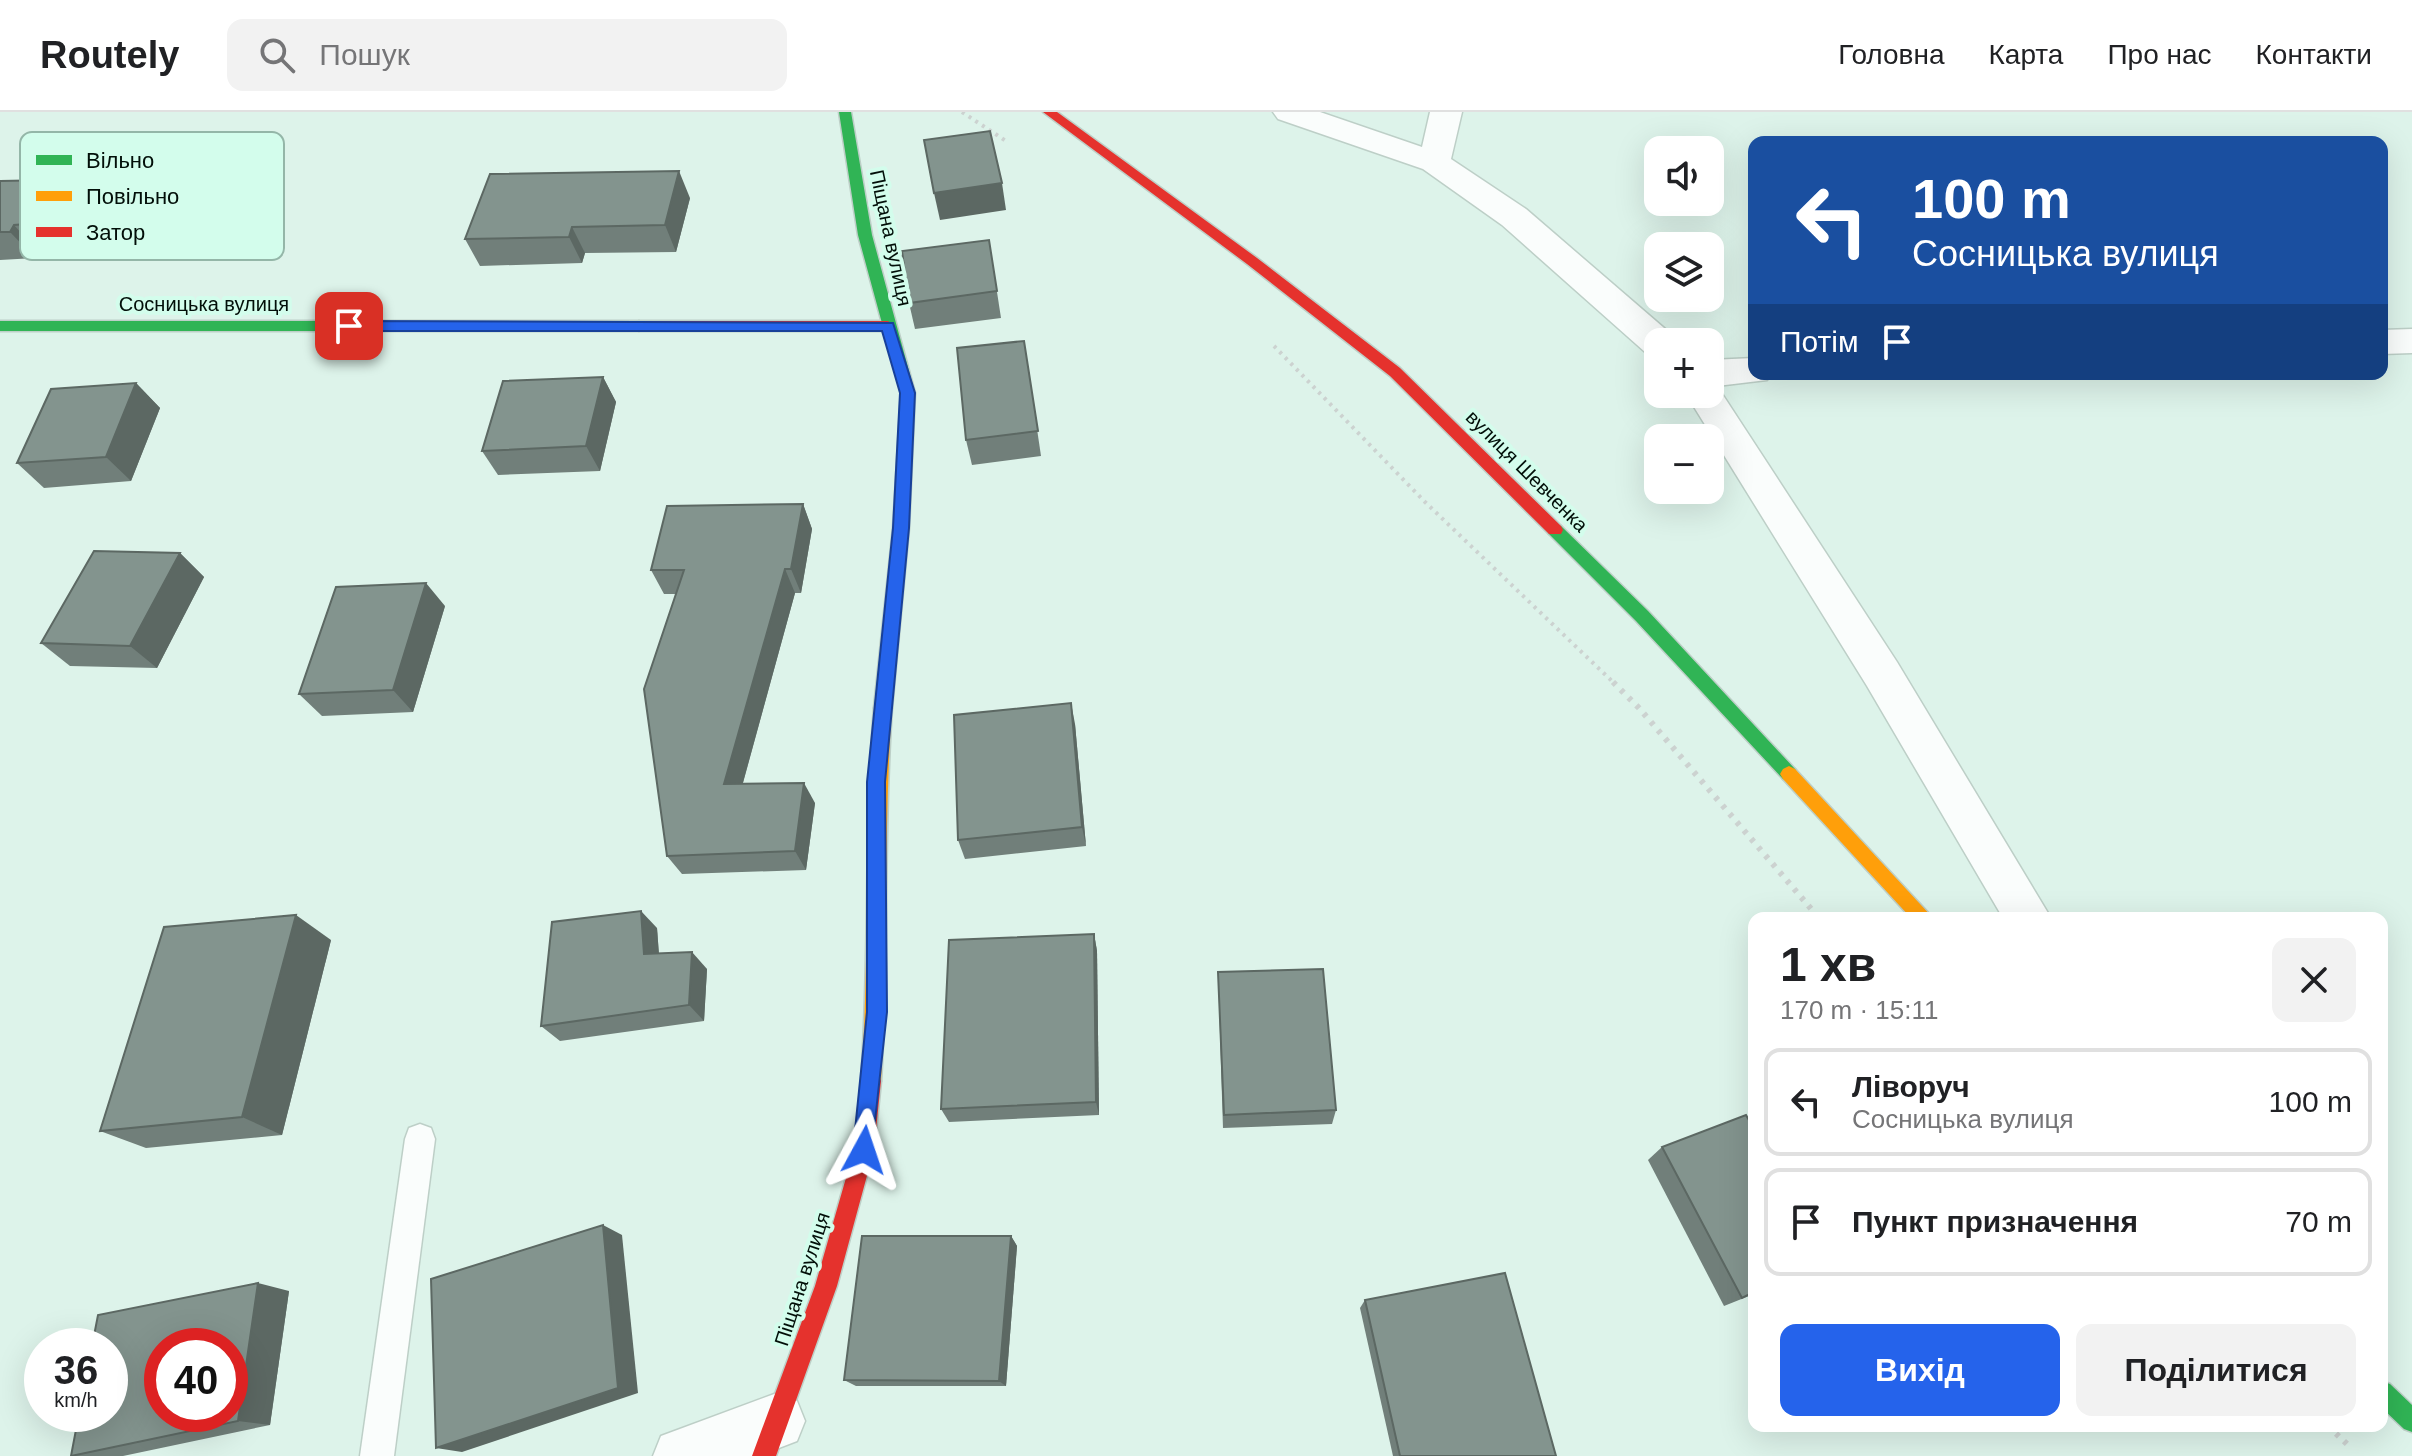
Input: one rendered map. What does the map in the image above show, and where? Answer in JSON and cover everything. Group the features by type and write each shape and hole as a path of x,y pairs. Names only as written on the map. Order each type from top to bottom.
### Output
{"street":[{"name":"Піщана вулиця","path":"771,1438 826,1286 864,1150 877,1012 876,782 901,528 908,393 865,235 845,112"},
{"name":"вулиця Шевченка","path":"1049,112 1252,261 1395,372 1642,616 1917,912"},
{"path":"1434,162 1446,112"},
{"path":"1295,114 1434,162 1514,217 1644,331"},
{"name":"Сосницька вулиця","path":"0,326 888,326"},
{"path":"2388,342 2412,341"},
{"path":"1724,372 1748,371"},
{"path":"1713,408 1882,674 2024,912"},
{"path":"2388,1398 2412,1421"},
{"path":"681,1456 771,1438"}],"lane":[{"path":"377,1456 420,1139"}],"path":[{"path":"962,112 1014,146"},
{"path":"1268,339 1425,502 1639,708 1814,912"}],"building":[{"path":"990,131 1002,183 934,193 924,140"},
{"path":"679,171 665,225 572,227 569,237 465,239 490,174"},
{"path":"0,181 20,181 20,225 14,225 10,232 0,232"},
{"path":"989,240 997,291 909,303 902,251"},
{"path":"1024,341 1038,431 966,440 957,348"},
{"path":"603,377 586,446 482,451 503,381"},
{"path":"136,383 106,457 17,463 51,389"},
{"path":"803,504 791,569 785,569 724,784 804,783 795,851 667,856 644,689 684,570 651,570 667,506"},
{"path":"94,551 180,553 130,646 41,643"},
{"path":"426,583 393,690 299,694 336,587"},
{"path":"1071,703 1082,827 958,840 954,715"},
{"path":"641,911 644,954 692,952 689,1005 541,1026 552,922"},
{"path":"296,915 242,1117 100,1131 164,927"},
{"path":"1094,934 1096,1102 941,1109 949,940"},
{"path":"1323,969 1336,1110 1224,1115 1218,972"},
{"path":"1746,1115 1748,1295 1742,1298 1662,1147"},
{"path":"603,1225 618,1388 436,1448 431,1279"},
{"path":"862,1236 1011,1236 999,1381 844,1380"},
{"path":"1505,1273 1556,1456 1400,1456 1365,1300"},
{"path":"258,1283 248,1352 248,1328 144,1328 144,1432 186,1432 71,1456 76,1432 128,1432 128,1328 95,1328 98,1315"}],"traffic: fast":[{"path":"845,112 865,235 908,393 901,528 883,708"},
{"path":"0,326 639,326"},
{"path":"1555,530 1642,616 1789,774"},
{"path":"2388,1398 2412,1421"}],"traffic: slow":[{"path":"871,1081 876,988 879,755 883,708"},
{"path":"1789,774 1917,912"}],"traffic: jam":[{"path":"1049,112 1252,261 1395,372 1555,530"},
{"path":"639,326 888,326"},
{"path":"764,1456 826,1286 864,1150 871,1081"}],"route":[{"path":"349,326 888,326 908,393 901,528 876,782 877,1012 864,1150"}]}
